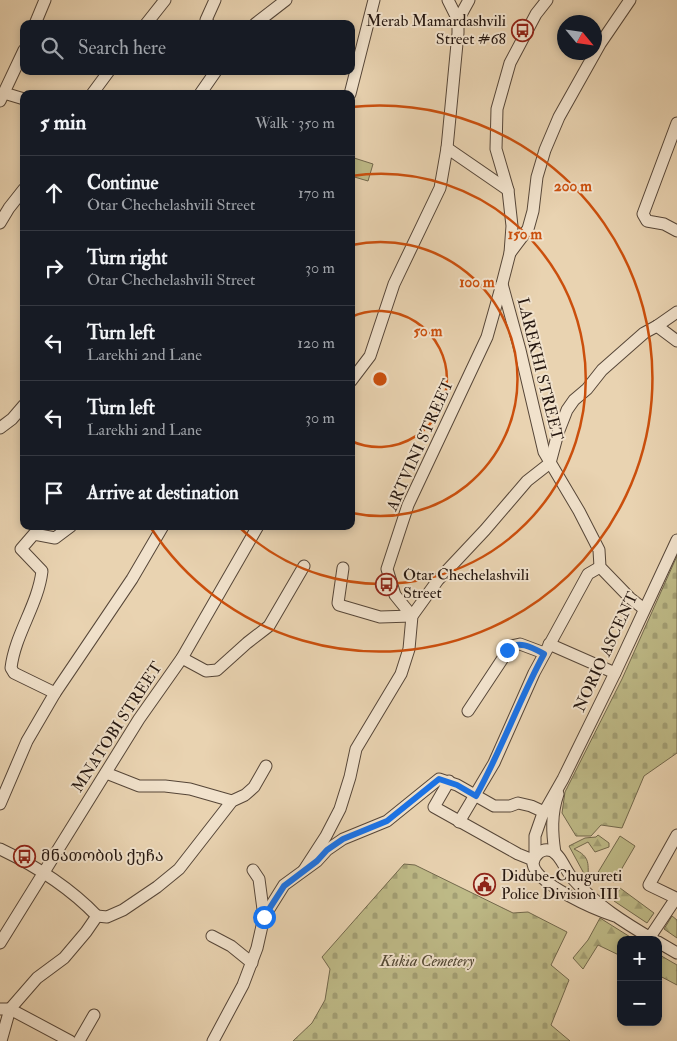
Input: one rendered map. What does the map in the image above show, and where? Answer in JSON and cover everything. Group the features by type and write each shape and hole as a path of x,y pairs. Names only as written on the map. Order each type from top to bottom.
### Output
{"street":[{"path":"37,20 45,0"},
{"path":"149,20 165,0"},
{"path":"206,20 215,0"},
{"path":"260,20 286,0"},
{"path":"355,74 374,0"},
{"path":"355,375 370,356 394,284 440,188 448,148 458,33 458,20 448,0"},
{"path":"458,20 469,0"},
{"path":"510,252 512,226 508,190 496,149 497,109 510,63 536,14 547,0"},
{"path":"510,252 528,229 540,168 545,150 559,117 600,44 630,0"},
{"path":"20,59 2,97 20,99"},
{"path":"95,90 106,75"},
{"path":"203,90 213,75"},
{"path":"351,90 355,75"},
{"path":"676,229 664,224 647,221 644,214 677,123"},
{"path":"448,148 508,190"},
{"path":"0,223 20,194"},
{"name":"ARTVINI STREET","path":"412,616 395,595 387,569 408,505 487,337 510,252"},
{"name":"LAREKHI STREET","path":"502,284 544,452 579,511 599,550 600,567"},
{"path":"304,870 326,836 340,809 356,749 401,674 409,649 412,616 438,580 485,530 527,481 550,463 558,433 567,410 574,400 588,388 602,370 644,332 657,326 677,312"},
{"path":"657,326 677,340"},
{"path":"0,428 20,410"},
{"path":"55,693 14,673 11,668 23,627 40,584 42,571 21,549 34,534 55,538 66,530"},
{"path":"0,804 27,740 55,693 132,579 161,530"},
{"name":"MNATOBI STREET","path":"0,943 139,719 182,658 256,530"},
{"name":"NORIO ASCENT","path":"534,858 535,836 544,812 615,673 677,540"},
{"path":"182,658 206,671 217,670 269,626 304,566"},
{"path":"459,822 494,763 534,673 588,574 600,567 630,598 644,609"},
{"path":"343,568 338,599 339,605 380,617 412,616"},
{"path":"468,710 511,646 520,644 547,649 615,673"},
{"path":"0,849 45,872 97,916 107,917 123,910 157,887 179,869 232,801 245,795 254,787 266,766"},
{"path":"106,772 139,786 190,788 232,801"},
{"name":"NORIO ASCENT","path":"563,778 556,799 553,818 552,832 557,856 569,875 579,886 614,916 647,936"},
{"path":"213,1041 243,985 257,948 264,917 284,886 317,861 327,850 343,839 387,821 439,779 449,782 494,806 510,806 518,803 544,812"},
{"path":"449,782 434,807 518,854 534,858"},
{"path":"656,936 676,898 649,885 677,835"},
{"path":"543,850 552,851 557,856 559,868 554,875 540,876 535,871 534,858 543,850"},
{"path":"253,870 259,879 264,917"},
{"name":"NORIO ASCENT","path":"540,876 579,901 614,916"},
{"path":"1,1041 5,1009 37,978 64,958 97,916"},
{"path":"212,936 231,946 252,963"},
{"name":"NORIO ASCENT","path":"662,945 677,953"},
{"path":"5,1009 70,1041"},
{"path":"79,1041 94,1015"}],"green space":[{"path":"355,158 373,164 368,181 355,177"},
{"path":"677,556 677,753 644,776 622,828 601,825 591,836 576,836 562,813 565,792 622,679"},
{"path":"598,835 609,843 609,847 595,852 588,842 574,849 586,858 588,881 569,846 585,838"},
{"path":"620,836 635,846 614,882 597,874"},
{"name":"Kukia Cemetery","path":"404,864 415,865 513,913 528,912 567,932 551,965 569,980 551,1025 570,1041 293,1041 312,1023 325,1000 330,969 322,957"},
{"path":"620,888 654,913 647,923 614,901"},
{"path":"672,916 677,920 677,938 664,929"},
{"path":"600,918 629,936 617,936 617,954 598,945 583,969 573,958 588,940"},
{"path":"662,956 677,965 677,985 662,977"}],"place":[{"name":"Merab Mamardashvili Street #68","path":"522,30"},
{"name":"Otar Chechelashvili Street","path":"387,584"},
{"name":"მნათობის ქუჩა","path":"25,856"},
{"name":"Didube-Chugureti Police Division III","path":"485,885"}],"route":[{"path":"264,917 284,886 317,861 327,850 343,839 387,821 439,779 457,785 476,796 494,763 544,654 520,644 511,646 507,650"}]}
